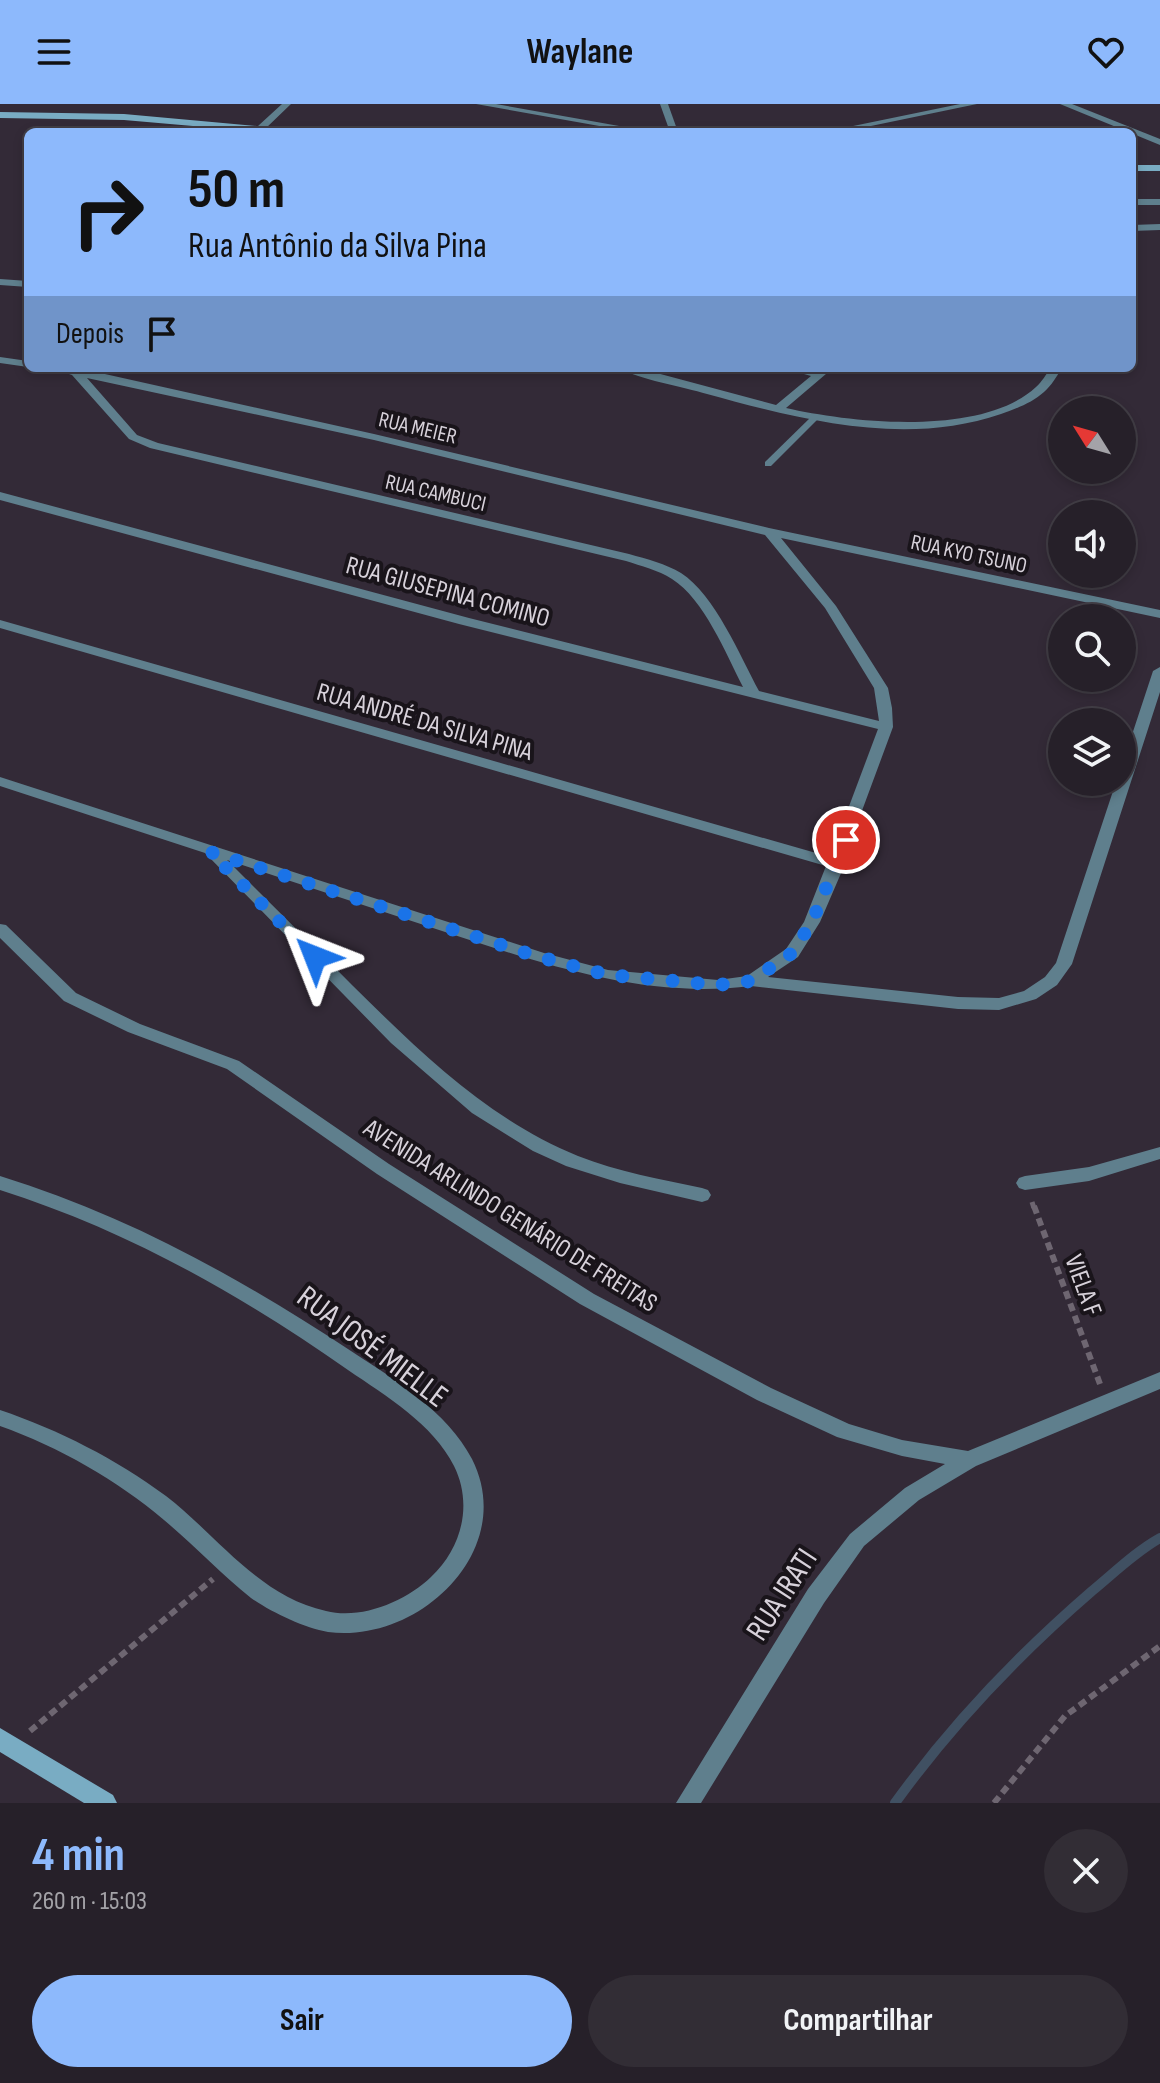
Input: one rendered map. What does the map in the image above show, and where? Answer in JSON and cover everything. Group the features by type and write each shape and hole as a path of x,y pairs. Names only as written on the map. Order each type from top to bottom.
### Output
{"main road":[{"path":"0,115 124,117 240,128"},
{"path":"1136,168 1160,168"},
{"path":"7,1742 105,1803"}],"street":[{"path":"263,128 287,104"},
{"path":"480,104 625,128"},
{"path":"664,104 673,128"},
{"path":"907,116 910,104"},
{"path":"848,128 973,104"},
{"path":"1064,104 1125,128"},
{"path":"1136,132 1160,142"},
{"path":"1136,202 1160,202"},
{"path":"1136,228 1160,227"},
{"path":"0,282 24,284"},
{"path":"0,360 24,363"},
{"name":"RUA CAMBUCI","path":"76,372 133,437 154,446 659,568 688,585 724,639 754,694"},
{"name":"RUA MEIER","path":"86,372 769,532"},
{"path":"640,372 816,417 933,424 980,418 1032,398 1054,372"},
{"path":"779,408 824,372"},
{"name":"RUA GIUSEPINA COMINO","path":"0,496 479,625 886,727"},
{"path":"751,981 792,953 812,922 837,864 886,727 881,688 830,606 769,532"},
{"name":"RUA KYO TSUNO","path":"769,532 1160,614"},
{"name":"RUA ANDRÉ DA SILVA PINA","path":"0,624 837,864"},
{"path":"0,781 539,957 608,975 718,985 751,981 958,1003 999,1004 1030,995 1051,981 1064,964 1160,671"},
{"path":"210,852 421,1063 477,1107 531,1141 573,1161 634,1180 702,1195"},
{"name":"AVENIDA ARLINDO GENÁRIO DE FREITAS","path":"0,929 70,997 134,1028 233,1065 383,1169 587,1299 764,1394 844,1431 902,1448 969,1460"},
{"path":"1025,1183 1089,1174 1160,1153"},
{"name":"RUA JOSÉ MIELLE","path":"0,1183 112,1223 212,1271 284,1316 403,1399 457,1451 471,1480 476,1505 470,1539 449,1571 424,1598 387,1615 330,1622 276,1604 160,1504 130,1483 53,1441 0,1418"},
{"path":"969,1460 1160,1380"},
{"name":"RUA IRATI","path":"688,1803 816,1596 857,1540 912,1494 969,1460"}],"lane":[{"path":"768,464 816,417"}],"path":[{"name":"VIELA F","path":"1025,1183 1106,1401"},
{"path":"7,1742 229,1565"},
{"path":"994,1803 1065,1716 1160,1646"}],"waterway":[{"path":"895,1803 939,1746 1012,1665 1092,1591 1133,1556 1160,1538"}],"route":[{"path":"315,957 210,852 539,957 608,975 718,985 751,981 792,953 812,922 846,840"}]}
